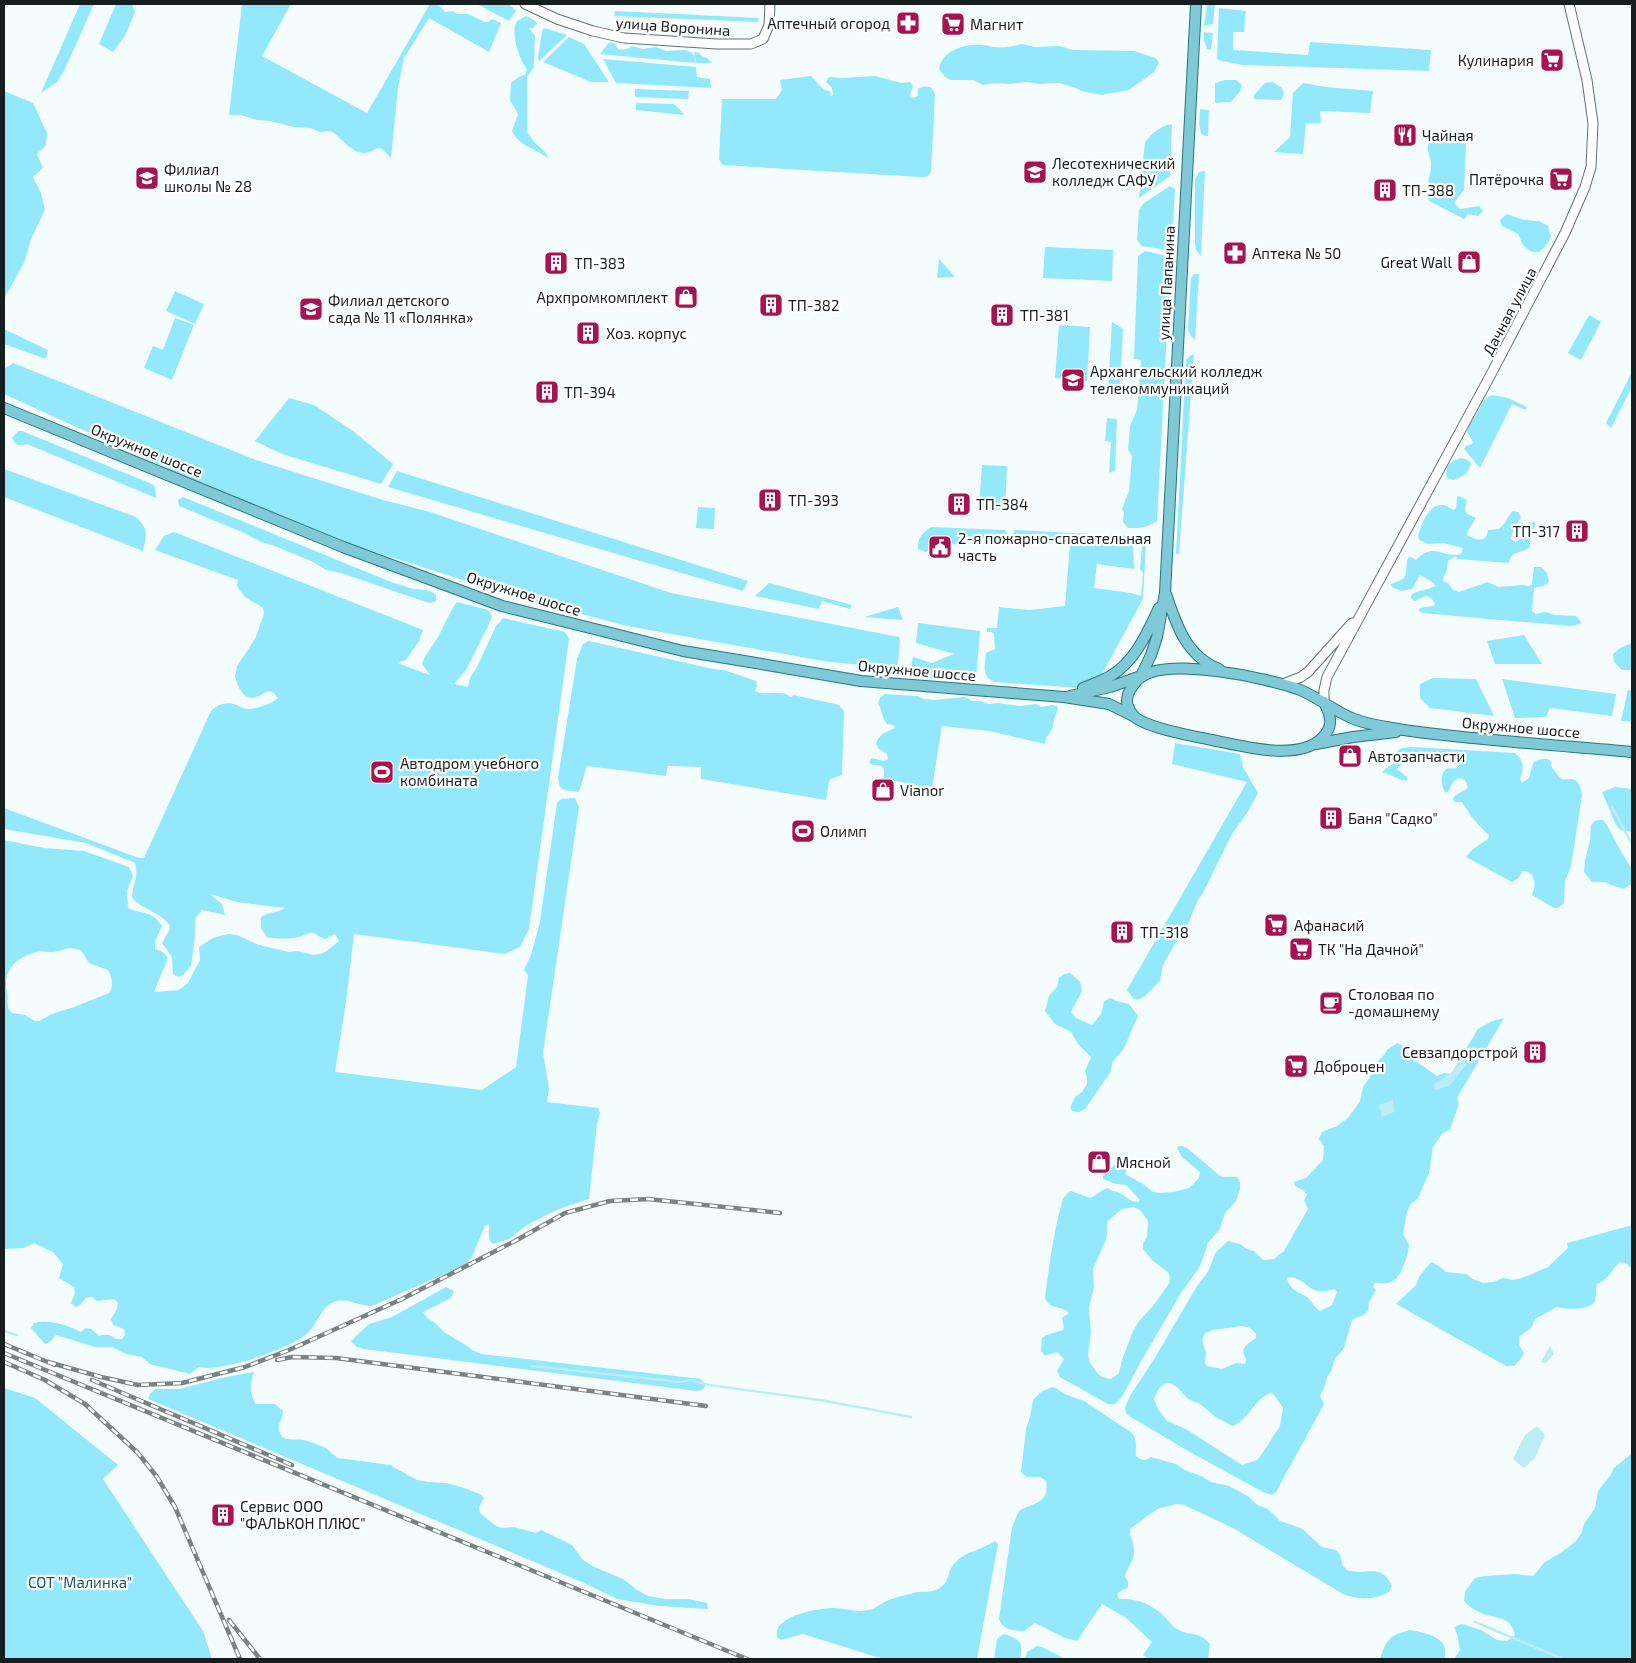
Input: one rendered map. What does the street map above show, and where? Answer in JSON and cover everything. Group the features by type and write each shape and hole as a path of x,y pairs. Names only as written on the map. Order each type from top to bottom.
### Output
{"main road":[{"name":"улица Папанина","path":"1141,676 1157,637 1165,593 1196,4"},
{"name":"Окружное шоссе","path":"4,408 343,547 502,606 683,651 861,681 1064,697 1109,704 1135,718 1189,736 1248,748 1298,750 1316,744 1353,737 1406,730"},
{"name":"улица Папанина","path":"1064,697 1111,676 1127,664 1142,643 1165,593"},
{"name":"улица Папанина","path":"1165,593 1183,638 1202,660 1225,671"},
{"name":"Окружное шоссе","path":"1064,697 1110,687 1156,671 1172,669 1225,671 1283,684 1301,690 1355,719 1406,730 1632,752"},
{"path":"1135,718 1129,710 1127,702 1128,693 1141,676"},
{"path":"1316,744 1330,728 1331,720 1324,702"}],"street":[{"name":"улица Воронина","path":"525,4 557,19 593,31 624,38 717,44 751,44 763,39 769,25 770,4"},
{"name":"Дачная улица","path":"1324,702 1327,678 1566,233 1587,181 1591,167 1594,122 1587,80 1569,4"},
{"name":"Дачная улица","path":"1283,684 1308,672 1364,610"}],"green space":[{"path":"80,4 94,4 64,71 57,82 41,93"},
{"path":"116,4 132,4 135,12 125,36 113,52 99,44"},
{"path":"242,4 291,4 262,56 367,113 430,4 438,4 445,12 453,11 457,14 468,14 485,22 492,19 501,23 489,52 429,18 404,58 398,88 391,158 381,148 367,153 360,153 331,131 319,132 310,128 293,127 241,115 229,115"},
{"path":"477,4 510,5 516,11 509,21"},
{"path":"1207,4 1215,4 1213,24 1204,26"},
{"path":"1219,8 1246,11 1244,32 1233,32 1233,50 1308,55 1310,42 1431,50 1429,71 1243,65 1222,61 1217,59"},
{"path":"615,11 759,18 758,22 614,16"},
{"path":"526,16 537,24 533,28 529,28 535,36 534,67 527,77 527,132 549,159 523,144 512,131 518,114 510,100 511,83 525,74 527,70 515,40 515,25 517,21"},
{"path":"544,28 567,35 539,61 542,31"},
{"path":"1204,32 1213,33 1211,50 1207,49"},
{"path":"569,37 584,44 609,82 591,82 543,62"},
{"path":"612,42 618,49 624,50 632,46 643,49 656,47 666,51 685,50 691,52 695,57 694,52 700,53 701,56 707,58 712,63 695,63 696,57 694,63 600,54"},
{"path":"1022,44 1035,47 1059,46 1073,50 1134,51 1156,58 1159,63 1154,72 1129,90 1101,95 1081,91 1059,83 1038,84 1027,82 983,85 973,80 950,80 939,69 945,57 962,47 984,45 1002,47"},
{"path":"603,59 696,67 697,77 710,79 711,88 616,83"},
{"path":"811,76 824,90 830,91 831,96 833,95 832,88 826,82 829,77 875,76 901,83 910,82 913,86 910,95 913,98 918,96 918,89 924,86 931,87 935,94 930,174 920,177 722,165 719,159 722,99 776,99 782,90 780,80"},
{"path":"1225,80 1236,80 1241,84 1241,90 1231,102 1215,103 1215,83"},
{"path":"1273,82 1282,88 1284,94 1281,100 1254,99 1254,95 1265,83"},
{"path":"1303,83 1373,91 1370,113 1320,111 1321,123 1306,123 1303,154 1274,152 1290,137 1293,93"},
{"path":"635,89 689,91 688,99 635,97"},
{"path":"4,91 33,103 47,133 46,145 37,154 43,168 33,177 41,193 45,210 31,239 25,261 4,299"},
{"path":"636,103 674,104 685,115 636,110"},
{"path":"1200,109 1209,110 1208,136 1201,133 1199,123"},
{"path":"1172,124 1170,176 1139,198 1145,142 1154,132"},
{"path":"1438,132 1450,135 1457,142 1466,142 1464,190 1454,203 1460,209 1479,206 1483,211 1478,216 1468,214 1464,219 1429,201 1427,188 1431,162 1428,145"},
{"path":"1205,171 1201,256 1196,250 1195,243 1195,180 1199,172"},
{"path":"1170,186 1175,189 1172,245 1167,250 1142,246 1137,240 1139,210 1144,203"},
{"path":"1507,214 1524,220 1539,221 1548,226 1551,237 1539,252 1532,252 1523,245 1518,234 1502,226 1500,220"},
{"path":"1045,247 1113,250 1112,281 1043,278"},
{"path":"1145,251 1171,257 1157,521 1140,528 1128,528 1123,522 1124,512 1122,509 1129,491 1132,456 1128,450 1130,426 1137,410 1141,360 1134,359 1138,256"},
{"path":"939,259 955,277 937,278"},
{"path":"1194,274 1199,274 1195,340 1188,330 1191,278"},
{"path":"175,291 204,304 195,324 166,311"},
{"path":"1589,315 1601,322 1581,360 1568,353"},
{"path":"175,318 194,325 172,380 144,368 153,346 163,350"},
{"path":"1112,322 1123,329 1120,384 1108,390"},
{"path":"1059,325 1090,327 1087,381 1055,378"},
{"path":"4,329 48,350 46,359 4,344"},
{"path":"1194,354 1179,554 1176,554 1186,360"},
{"path":"13,363 256,460 383,500 430,512 671,593 899,637 898,664 894,672 888,675 867,671 860,665 823,661 627,626 513,596 359,547 171,470 4,394 4,369"},
{"path":"1632,372 1632,387 1611,428 1606,423"},
{"path":"1492,395 1508,398 1527,407 1525,410 1512,404 1480,468 1464,449 1473,442 1467,432 1470,424 1484,400"},
{"path":"289,398 314,405 353,431 393,464 381,484 282,454 255,441"},
{"path":"1107,418 1117,419 1115,471 1109,473 1111,442 1105,441"},
{"path":"18,431 152,484 155,487 156,498 27,444 18,445 12,438"},
{"path":"1461,458 1471,463 1468,472 1454,480 1447,478 1446,471 1449,465"},
{"path":"982,465 1007,466 1005,510 979,508"},
{"path":"4,469 136,517 146,533 143,551 4,497"},
{"path":"397,471 748,581 743,591 388,487"},
{"path":"1459,496 1467,500 1465,509 1467,514 1476,518 1467,532 1467,535 1474,538 1483,539 1488,530 1499,529 1513,511 1518,512 1521,517 1511,539 1516,542 1523,537 1528,523 1534,522 1536,524 1530,537 1530,547 1514,554 1509,563 1457,559 1456,556 1448,561 1443,581 1448,583 1453,590 1459,592 1488,582 1498,587 1529,586 1532,584 1534,567 1541,567 1547,573 1549,582 1544,586 1534,588 1532,611 1536,614 1545,612 1555,615 1576,616 1581,622 1580,624 1570,626 1422,613 1419,611 1420,608 1435,604 1432,599 1426,596 1414,601 1411,595 1432,588 1435,586 1434,583 1420,575 1412,589 1401,591 1392,587 1391,584 1405,577 1408,558 1411,557 1416,560 1423,554 1434,551 1454,555 1461,554 1463,548 1443,543 1428,544 1419,540 1418,537 1426,516 1433,508 1443,505 1454,510 1457,497"},
{"path":"183,497 391,582 432,592 436,595 436,601 426,602 341,573 326,570 311,561 261,542 242,532 179,506 178,500"},
{"path":"698,507 715,508 714,529 696,528"},
{"path":"931,527 1005,530 1007,534 1006,539 963,537 962,545 940,543 926,552 918,549 920,538"},
{"path":"1014,530 1131,536 1133,539 1134,569 1097,564 1094,588 1141,596 1143,573 1140,569 1142,547 1146,543 1143,599 1094,689 994,682 987,677 985,673 986,653 995,649 994,634 987,632 987,628 997,628 999,607 1029,610 1065,606 1070,544 1012,540"},
{"path":"174,532 423,630 419,641 406,660 397,663 430,675 422,664 423,660 457,602 488,610 492,616 490,622 466,670 454,684 468,687 470,678 496,626 503,618 565,632 569,639 529,929 520,947 505,954 354,934 335,1072 482,1090 516,1067 528,975 524,970 531,955 540,922 557,803 561,799 575,798 579,807 543,1053 549,1088 547,1102 598,1108 600,1113 597,1124 589,1199 559,1209 527,1225 509,1239 493,1244 489,1237 489,1224 485,1226 472,1257 465,1265 372,1306 349,1301 334,1302 326,1307 308,1333 300,1339 255,1358 223,1366 199,1367 190,1374 150,1364 142,1357 126,1354 112,1347 95,1347 56,1335 50,1342 45,1344 31,1328 34,1323 58,1323 81,1332 86,1328 91,1329 99,1336 108,1335 116,1339 122,1339 125,1335 124,1329 113,1325 111,1319 118,1303 114,1299 97,1301 92,1297 86,1298 80,1305 75,1307 71,1303 75,1293 74,1287 59,1278 63,1264 53,1252 34,1243 24,1248 4,1249 4,840 44,848 84,851 129,867 133,876 127,891 128,908 155,917 162,926 155,941 155,949 163,952 168,958 154,992 179,990 188,983 200,960 199,947 213,938 228,934 237,935 259,945 313,955 321,954 339,941 335,934 325,939 313,933 291,938 267,937 261,928 261,917 285,908 237,902 210,894 222,904 225,915 202,910 195,919 195,937 191,966 183,975 178,977 173,974 172,957 162,943 170,929 169,924 160,916 139,904 132,897 136,876 135,863 86,843 4,829 4,808 139,858 144,858 211,711 226,703 247,709 256,708 278,698 274,693 268,691 257,697 245,696 239,688 235,677 237,666 255,639 264,614 263,608 243,595 237,586 238,580 155,550 164,536","holes":["69,948 81,950 89,963 108,970 112,981 109,993 52,1014 39,1021 35,1021 25,1015 12,1013 8,1005 6,983 9,970 13,965 24,957 39,951 55,952"]},
{"path":"769,583 852,605 850,609 822,601 819,609 755,596"},
{"path":"898,607 903,620 864,617"},
{"path":"918,623 980,631 976,679 971,682 914,677 911,667 913,657 932,663 954,654 916,643"},
{"path":"1524,635 1542,664 1495,664 1487,641"},
{"path":"589,641 724,670 756,681 755,691 759,693 782,693 791,697 794,695 839,705 844,711 842,775 831,779 829,782 826,800 701,779 701,767 668,766 666,776 587,766 579,792 564,790 560,787 558,778 577,659 583,644"},
{"path":"1632,643 1632,668 1630,670 1622,670 1614,662 1613,654 1620,648"},
{"path":"1433,678 1476,679 1494,716 1430,708 1420,698 1420,684"},
{"path":"1502,679 1616,694 1612,716 1550,708 1546,717 1515,718"},
{"path":"1628,690 1632,691 1632,721 1621,721"},
{"path":"885,694 918,696 934,700 965,697 972,701 989,704 998,703 1020,706 1036,704 1041,707 1052,705 1057,706 1058,710 1045,744 989,731 942,726 932,788 884,779 883,768 872,765 869,762 872,758 884,761 888,759 887,754 879,749 876,744 881,736 895,728 893,725 885,722 878,703"},
{"path":"1175,743 1240,754 1243,767 1258,793 1232,834 1198,900 1188,924 1163,965 1160,981 1145,996 1138,1000 1134,999 1127,990 1247,782 1172,764"},
{"path":"1410,747 1515,753 1522,765 1520,779 1522,783 1529,778 1532,766 1537,760 1547,759 1551,761 1551,766 1561,779 1576,780 1582,795 1571,866 1565,881 1564,903 1558,908 1554,908 1532,895 1534,879 1530,873 1522,871 1519,878 1512,882 1466,857 1472,850 1488,839 1489,835 1472,818 1462,802 1454,802 1453,798 1456,795 1468,788 1465,780 1458,778 1446,793 1443,788 1442,779 1445,770 1457,768 1459,764 1454,758 1443,755 1438,761 1428,756 1416,754 1397,769 1407,777 1407,781 1382,773 1396,762 1395,754 1398,751"},
{"path":"1615,787 1632,789 1632,832 1620,830 1615,823 1602,792"},
{"path":"1603,820 1632,869 1632,883 1624,889 1605,882 1592,882 1584,872 1591,825 1595,821"},
{"path":"1070,973 1080,982 1082,991 1071,1012 1076,1018 1092,1025 1101,1014 1104,1001 1111,998 1129,1004 1138,1016 1123,1050 1113,1061 1110,1073 1085,1109 1079,1112 1072,1111 1070,1108 1075,1097 1082,1092 1087,1084 1085,1071 1091,1057 1078,1044 1071,1032 1055,1024 1045,1011 1049,996 1057,987 1059,978 1064,974"},
{"path":"1504,1018 1457,1098 1459,1103 1450,1129 1442,1134 1433,1147 1429,1173 1418,1198 1411,1204 1407,1212 1403,1234 1409,1245 1403,1267 1397,1278 1393,1281 1375,1283 1373,1287 1376,1290 1369,1302 1368,1311 1352,1320 1344,1348 1335,1359 1320,1396 1324,1404 1276,1492 1272,1495 1263,1492 1129,1416 1125,1408 1130,1396 1197,1286 1208,1272 1216,1252 1228,1241 1240,1244 1254,1251 1263,1260 1274,1259 1284,1251 1308,1209 1304,1200 1307,1195 1295,1186 1294,1182 1306,1178 1323,1160 1324,1146 1319,1139 1322,1132 1337,1126 1348,1118 1360,1101 1363,1087 1370,1077 1374,1065 1387,1050 1397,1043 1403,1046 1413,1060 1437,1076 1444,1073 1451,1074 1478,1029 1492,1021","holes":["1287,1278 1298,1279 1317,1291 1335,1289 1337,1292 1332,1305 1320,1311 1306,1297 1291,1287","1242,1326 1250,1328 1256,1334 1256,1338 1244,1349 1245,1364 1236,1363 1222,1369 1207,1366 1202,1340 1205,1333","1166,1383 1170,1383 1177,1387 1188,1399 1200,1404 1217,1418 1233,1426 1239,1423 1264,1396 1270,1393 1274,1395 1283,1408 1280,1426 1260,1457 1257,1460 1242,1465 1186,1429 1167,1421 1158,1409 1154,1399 1159,1388"]},
{"path":"1182,1146 1187,1148 1220,1176 1237,1177 1240,1182 1240,1189 1236,1201 1225,1213 1220,1229 1207,1244 1199,1268 1181,1293 1122,1397 1115,1404 1108,1404 1060,1377 1057,1371 1064,1359 1057,1352 1045,1356 1041,1351 1042,1338 1063,1330 1062,1318 1069,1313 1049,1304 1045,1298 1052,1248 1060,1210 1064,1198 1071,1191 1090,1198 1108,1188 1132,1201 1138,1202 1140,1200 1126,1185 1116,1184 1103,1179 1103,1176 1124,1156 1133,1159 1125,1174 1153,1192 1173,1192 1189,1188 1199,1178 1200,1172 1182,1157 1177,1148","holes":["1134,1207 1141,1211 1148,1221 1147,1236 1143,1249 1153,1261 1169,1273 1170,1282 1133,1331 1119,1373 1111,1379 1098,1374 1090,1363 1088,1354 1091,1332 1089,1308 1094,1287 1093,1269 1107,1237 1107,1223 1109,1220 1122,1209"]},
{"path":"1632,1225 1632,1269 1627,1264 1620,1262 1608,1277 1597,1284 1593,1304 1584,1308 1572,1309 1557,1307 1535,1319 1532,1327 1519,1337 1519,1345 1524,1353 1514,1366 1506,1366 1396,1304 1416,1285 1419,1277 1431,1262 1446,1272 1466,1274 1483,1283 1503,1278 1513,1280 1548,1267 1568,1248 1567,1243"},
{"path":"446,1287 454,1291 451,1298 423,1312 427,1318 445,1333 481,1354 701,1379 706,1385 702,1390 697,1391 364,1349 357,1347 351,1341 369,1324 392,1317"},
{"path":"254,1372 251,1388 252,1397 256,1404 275,1404 283,1411 279,1430 284,1438 304,1440 316,1444 326,1448 338,1458 390,1465 417,1480 447,1483 480,1494 484,1498 479,1507 480,1513 496,1526 502,1528 514,1527 536,1533 541,1530 572,1545 582,1559 592,1566 623,1579 648,1596 665,1599 689,1599 707,1603 708,1609 659,1606 617,1599 584,1583 148,1399 155,1389 179,1389"},
{"path":"1052,1387 1084,1401 1132,1433 1136,1441 1136,1456 1140,1459 1145,1460 1151,1457 1176,1464 1211,1482 1229,1486 1239,1491 1257,1505 1268,1509 1280,1521 1301,1528 1322,1547 1336,1550 1340,1555 1343,1566 1347,1570 1354,1572 1372,1571 1382,1574 1392,1586 1389,1592 1378,1597 1366,1598 1343,1594 1233,1528 1184,1505 1177,1504 1157,1509 1130,1529 1134,1553 1125,1576 1128,1588 1117,1594 1119,1599 1138,1601 1149,1605 1160,1612 1177,1629 1202,1637 1210,1644 1208,1659 1149,1659 1143,1655 1152,1642 1125,1617 1102,1604 1077,1641 1065,1638 1035,1623 1024,1631 1006,1628 999,1619 1012,1527 1019,1511 1040,1501 1046,1494 1047,1489 1046,1481 1040,1477 1026,1477 1021,1472 1026,1429 1033,1400 1041,1392"},
{"name":"СОТ \"Малинка\"","path":"4,1388 35,1398 118,1465 103,1479 203,1631 212,1659 4,1659"},
{"path":"1632,1453 1632,1659 1454,1659 1460,1650 1454,1627 1462,1624 1481,1630 1497,1640 1507,1641 1515,1635 1513,1628 1505,1620 1483,1614 1473,1609 1464,1601 1465,1592 1475,1578 1514,1574 1533,1576 1545,1562 1576,1541 1582,1532 1584,1524 1595,1508 1598,1491 1614,1468"},
{"path":"995,1541 998,1544 977,1659 883,1659 803,1634 781,1640 777,1637 777,1630 782,1624 789,1619 808,1612 834,1608 864,1611 901,1596 936,1590 944,1585 952,1566 959,1559"},
{"path":"1410,1630 1436,1637 1441,1641 1445,1652 1444,1659 1380,1659 1387,1642 1393,1636"},
{"path":"1004,1634 1020,1642 1020,1659 994,1659 997,1639"},
{"path":"1037,1646 1065,1659 1025,1659 1027,1652"}],"shaded area":[{"path":"1464,1060 1467,1064 1450,1085 1435,1090 1434,1084 1446,1077"},
{"path":"1393,1100 1394,1112 1382,1117 1379,1105"},
{"path":"1550,1346 1554,1354 1546,1363 1541,1362"},
{"path":"1537,1426 1545,1435 1535,1458 1524,1468 1513,1459 1525,1435"}],"waterway":[{"path":"1612,807 1632,844"},
{"path":"4,1331 17,1335"},
{"path":"532,1366 680,1382 691,1380 709,1385 820,1400 911,1417"},
{"path":"1475,1622 1563,1659"}],"railway":[{"path":"48,1362 138,1385 182,1383 245,1367 289,1350 402,1299 565,1213 610,1201 648,1199 780,1213"},
{"path":"4,1344 55,1365"},
{"path":"4,1353 747,1659"},
{"path":"277,1360 292,1357 336,1358 706,1406"},
{"path":"4,1362 45,1380 85,1404 138,1453 157,1477 175,1507 240,1659"},
{"path":"92,1380 292,1465"},
{"path":"229,1620 260,1659"}],"place":[{"name":"Аптечный огород","path":"908,23"},
{"name":"Магнит","path":"953,24"},
{"name":"Кулинария","path":"1552,60"},
{"name":"Чайная","path":"1405,135"},
{"name":"Лесотехнический колледж САФУ","path":"1035,172"},
{"name":"Филиал школы № 28","path":"147,178"},
{"name":"Пятёрочка","path":"1561,179"},
{"name":"ТП-388","path":"1385,190"},
{"name":"Аптека № 50","path":"1235,253"},
{"name":"Great Wall","path":"1469,262"},
{"name":"ТП-383","path":"556,263"},
{"name":"Архпромкомплект","path":"686,297"},
{"name":"ТП-382","path":"771,305"},
{"name":"Филиал детского сада № 11 «Полянка»","path":"311,309"},
{"name":"ТП-381","path":"1002,315"},
{"name":"Хоз. корпус","path":"588,333"},
{"name":"Архангельский колледж телекоммуникаций","path":"1073,380"},
{"name":"ТП-394","path":"547,392"},
{"name":"ТП-393","path":"770,500"},
{"name":"ТП-384","path":"959,504"},
{"name":"ТП-317","path":"1577,531"},
{"name":"2-я пожарно-спасательная часть","path":"940,547"},
{"name":"Автозапчасти","path":"1350,756"},
{"name":"Автодром учебного комбината","path":"382,772"},
{"name":"Vianor","path":"883,790"},
{"name":"Баня \"Садко\"","path":"1331,818"},
{"name":"Олимп","path":"803,831"},
{"name":"Афанасий","path":"1276,925"},
{"name":"ТП-318","path":"1122,932"},
{"name":"ТК \"На Дачной\"","path":"1301,949"},
{"name":"Столовая по -домашнему","path":"1331,1003"},
{"name":"Севзапдорстрой","path":"1535,1052"},
{"name":"Доброцен","path":"1296,1066"},
{"name":"Мясной","path":"1099,1162"},
{"name":"Сервис ООО \"ФАЛЬКОН ПЛЮС\"","path":"223,1515"}]}
